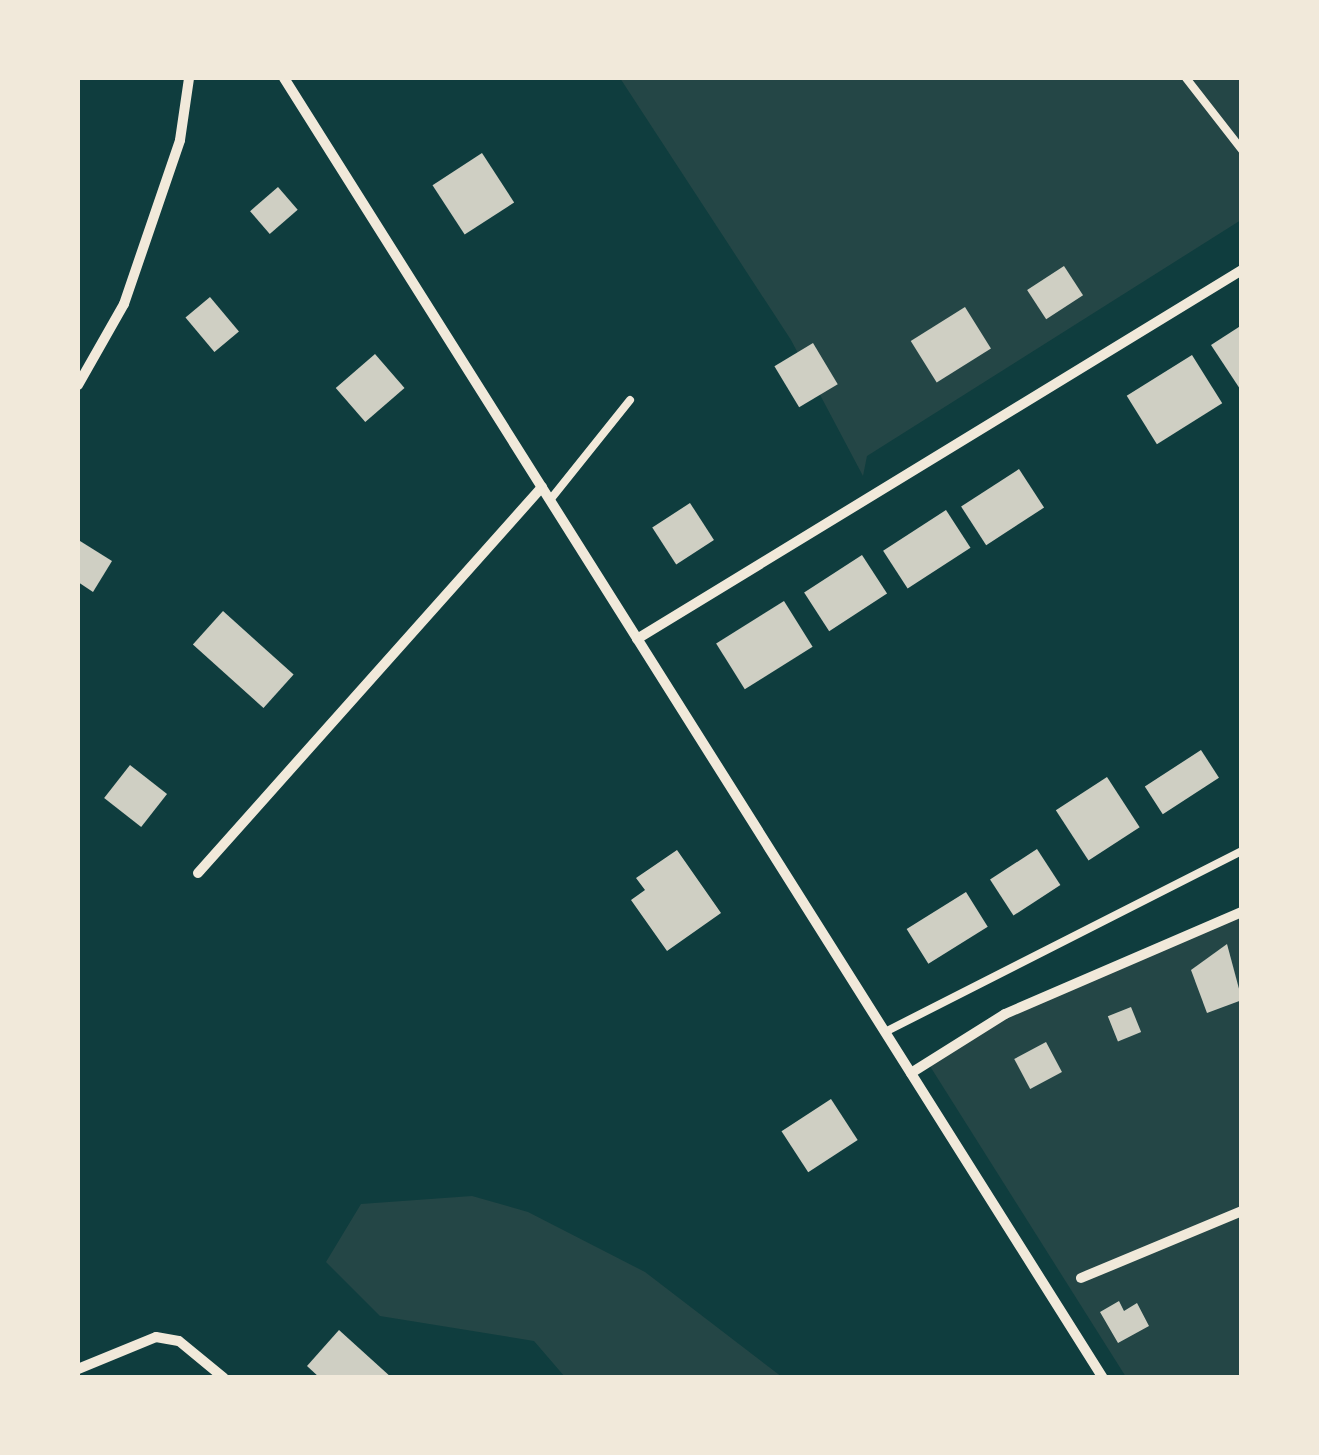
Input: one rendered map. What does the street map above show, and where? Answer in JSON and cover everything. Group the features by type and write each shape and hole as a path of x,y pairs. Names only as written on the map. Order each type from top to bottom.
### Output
{"street":[{"path":"78,385 124,304 180,140 189,78"},
{"path":"284,78 1102,1378"},
{"path":"638,639 1242,270"},
{"path":"198,873 542,488"},
{"path":"911,1073 1006,1014 1242,912"},
{"path":"1081,1278 1242,1211"},
{"path":"78,1370 156,1338 179,1342 224,1378"}],"lane":[{"path":"1186,78 1242,150"},
{"path":"550,500 630,400"},
{"path":"885,1032 1242,851"}],"shaded area":[{"path":"620,78 1241,78 1241,220 867,456 863,476 791,340"},
{"path":"1241,912 1241,1377 1126,1377 928,1063 1005,1014"},
{"path":"472,1196 528,1212 645,1272 782,1377 565,1377 534,1341 380,1316 326,1262 361,1204"}],"building":[{"path":"482,153 514,202 465,235 433,185"},
{"path":"278,187 298,210 270,234 250,211"},
{"path":"1064,266 1083,295 1046,319 1027,290"},
{"path":"210,297 239,331 214,352 185,318"},
{"path":"965,307 991,349 937,382 911,341"},
{"path":"1242,325 1242,392 1211,345"},
{"path":"813,343 838,384 799,407 774,366"},
{"path":"375,354 405,388 365,422 336,388"},
{"path":"1192,355 1222,403 1157,444 1127,396"},
{"path":"1019,469 1044,508 986,545 961,507"},
{"path":"690,503 714,540 676,564 652,528"},
{"path":"946,510 971,548 908,589 883,551"},
{"path":"80,541 112,561 93,592 78,582"},
{"path":"862,555 887,594 829,631 804,593"},
{"path":"784,601 813,647 745,689 716,643"},
{"path":"223,611 294,675 263,708 193,644"},
{"path":"1201,750 1219,778 1163,814 1145,786"},
{"path":"130,765 167,794 141,827 104,798"},
{"path":"1107,777 1140,827 1089,861 1056,810"},
{"path":"1037,849 1060,885 1013,916 990,879"},
{"path":"677,850 721,913 667,951 631,900 645,890 636,878"},
{"path":"966,892 988,927 928,964 907,929"},
{"path":"1227,944 1242,1000 1207,1013 1191,970"},
{"path":"1131,1007 1141,1032 1118,1041 1108,1016"},
{"path":"1046,1042 1062,1072 1030,1089 1014,1059"},
{"path":"831,1099 858,1140 808,1172 782,1131"},
{"path":"1119,1301 1124,1311 1137,1303 1149,1326 1118,1343 1100,1312"},
{"path":"339,1330 392,1378 320,1378 307,1366"}]}
